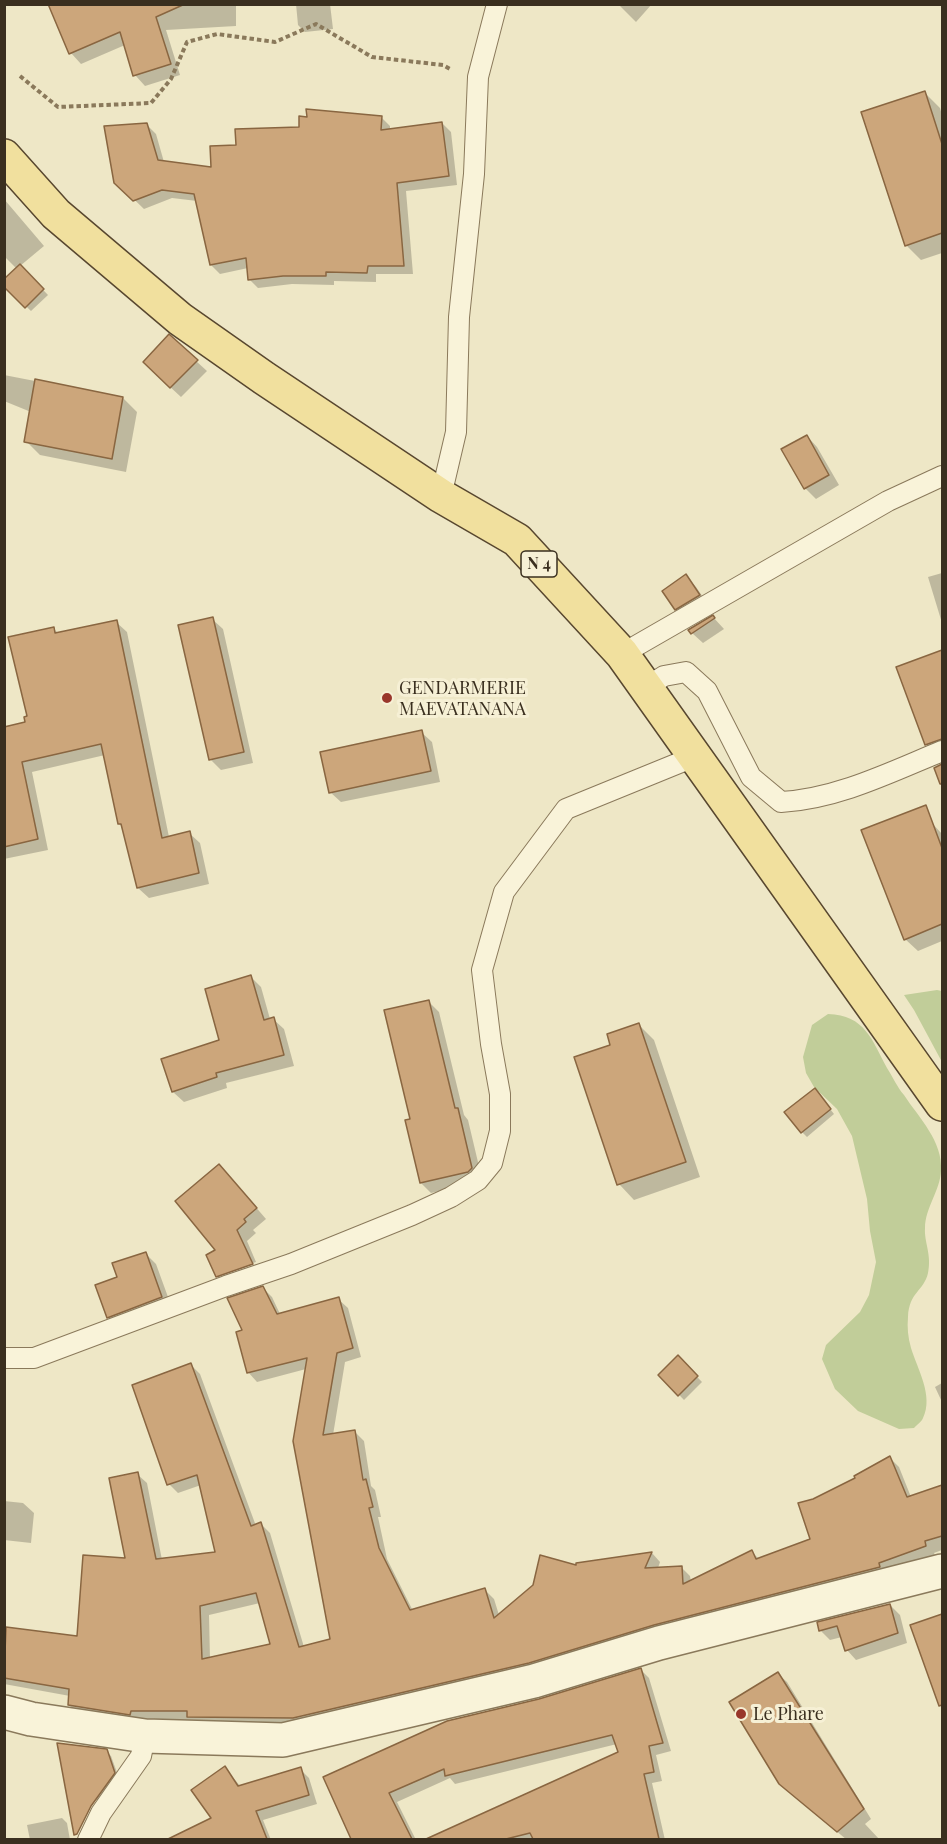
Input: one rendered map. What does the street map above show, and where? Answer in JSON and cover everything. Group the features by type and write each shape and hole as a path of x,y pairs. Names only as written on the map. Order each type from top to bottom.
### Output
{"main road":[{"name":"N 4","path":"4,156 56,214 180,319 441,496 517,540 622,654 942,1104"}],"street":[{"path":"4,1712 31,1719 145,1736 283,1740 534,1680 660,1642 942,1571"}],"lane":[{"path":"441,496 456,432 459,317 474,174 478,77 496,4"},
{"path":"622,654 888,501 942,476"},
{"path":"645,688 664,676 686,672 707,691 751,777 782,802 807,800 876,778 942,751"},
{"path":"4,1358 34,1358 291,1264 412,1215 451,1197 478,1180 492,1163 500,1131 500,1094 482,970 504,892 566,808 696,756"},
{"path":"88,1839 101,1813 141,1756 145,1736"}],"path":[{"path":"20,76 58,107 151,102 171,79 187,42 216,34 275,42 316,24 372,57 443,65 462,76 478,77"}],"green space":[{"path":"942,991 942,1062 904,995"},
{"path":"828,1014 851,1019 866,1031 899,1089 929,1130 941,1160 940,1178 926,1221 928,1273 911,1302 908,1317 910,1344 926,1391 927,1401 923,1418 914,1428 899,1429 858,1411 835,1389 822,1359 826,1345 860,1312 869,1295 876,1262 867,1199 852,1136 837,1109 814,1087 806,1073 803,1057 812,1025"}],"building":[{"path":"48,4 185,4 156,17 171,64 133,76 120,32 69,54"},
{"path":"925,91 942,144 942,233 905,246 861,112"},
{"path":"306,109 382,116 381,130 442,122 449,176 397,183 404,266 368,266 367,273 326,272 326,276 283,276 248,280 246,258 210,265 194,194 162,190 133,201 114,183 104,126 147,123 158,160 211,167 210,146 236,145 235,129 299,127 299,116 307,117"},
{"path":"20,264 44,289 25,308 4,287 4,279"},
{"path":"169,334 198,360 170,388 143,362"},
{"path":"35,379 123,397 112,459 24,442"},
{"path":"807,435 829,475 804,489 781,449"},
{"path":"686,574 700,595 675,610 662,591"},
{"path":"713,615 715,618 691,634 688,630"},
{"path":"213,617 244,752 209,760 178,625"},
{"path":"117,620 162,838 190,831 199,873 137,888 121,824 118,824 101,744 22,762 38,839 4,847 4,727 25,722 24,717 27,716 8,637 54,627 55,633"},
{"path":"942,650 942,739 925,745 896,667"},
{"path":"422,730 431,771 329,793 320,752"},
{"path":"942,764 942,784 940,784 934,768"},
{"path":"926,805 942,848 942,924 904,940 861,830"},
{"path":"251,975 264,1020 274,1017 284,1055 216,1073 217,1077 172,1092 161,1059 219,1040 205,989"},
{"path":"429,1000 472,1168 468,1172 420,1183 405,1120 410,1119 384,1010"},
{"path":"639,1023 686,1162 617,1185 574,1057 610,1045 607,1034"},
{"path":"815,1088 831,1109 801,1133 784,1112"},
{"path":"219,1164 257,1208 244,1219 246,1222 237,1230 253,1264 216,1277 206,1255 215,1250 175,1201"},
{"path":"146,1252 162,1297 107,1318 95,1285 117,1277 112,1263"},
{"path":"263,1286 277,1314 339,1297 353,1348 337,1353 323,1435 355,1430 363,1480 366,1479 373,1507 369,1508 379,1548 410,1610 485,1588 494,1618 533,1585 540,1555 576,1565 576,1563 652,1552 645,1568 682,1566 683,1584 752,1550 756,1559 810,1539 798,1503 813,1499 855,1478 854,1476 890,1456 907,1497 942,1485 942,1536 925,1541 926,1546 879,1563 880,1567 654,1625 529,1663 293,1718 187,1717 187,1711 131,1711 130,1715 68,1705 69,1689 4,1678 6,1627 77,1636 83,1555 125,1558 109,1478 138,1472 156,1559 215,1552 197,1475 167,1485 132,1385 191,1363 251,1526 261,1522 299,1647 330,1639 293,1441 307,1358 247,1373 236,1332 242,1330 227,1298","holes":["256,1593 270,1644 202,1659 200,1606"]},
{"path":"678,1355 698,1376 678,1396 658,1375"},
{"path":"890,1604 898,1633 845,1651 837,1626 819,1631 817,1622"},
{"path":"942,1614 942,1705 939,1706 910,1625"},
{"path":"641,1668 663,1743 649,1746 654,1772 644,1774 659,1839 533,1839 530,1833 506,1839 426,1839 618,1752 612,1735 445,1776 444,1769 389,1793 412,1839 351,1839 323,1777 447,1721 539,1699"},
{"path":"778,1672 864,1809 837,1832 779,1784 729,1702"},
{"path":"57,1743 107,1749 115,1773 91,1806 77,1834 74,1835"},
{"path":"225,1766 238,1786 301,1767 309,1795 256,1811 267,1839 168,1839 211,1818 191,1790"}],"place":[{"name":"GENDARMERIE MAEVATANANA","path":"387,698"},
{"name":"Le Phare","path":"741,1714"}]}
